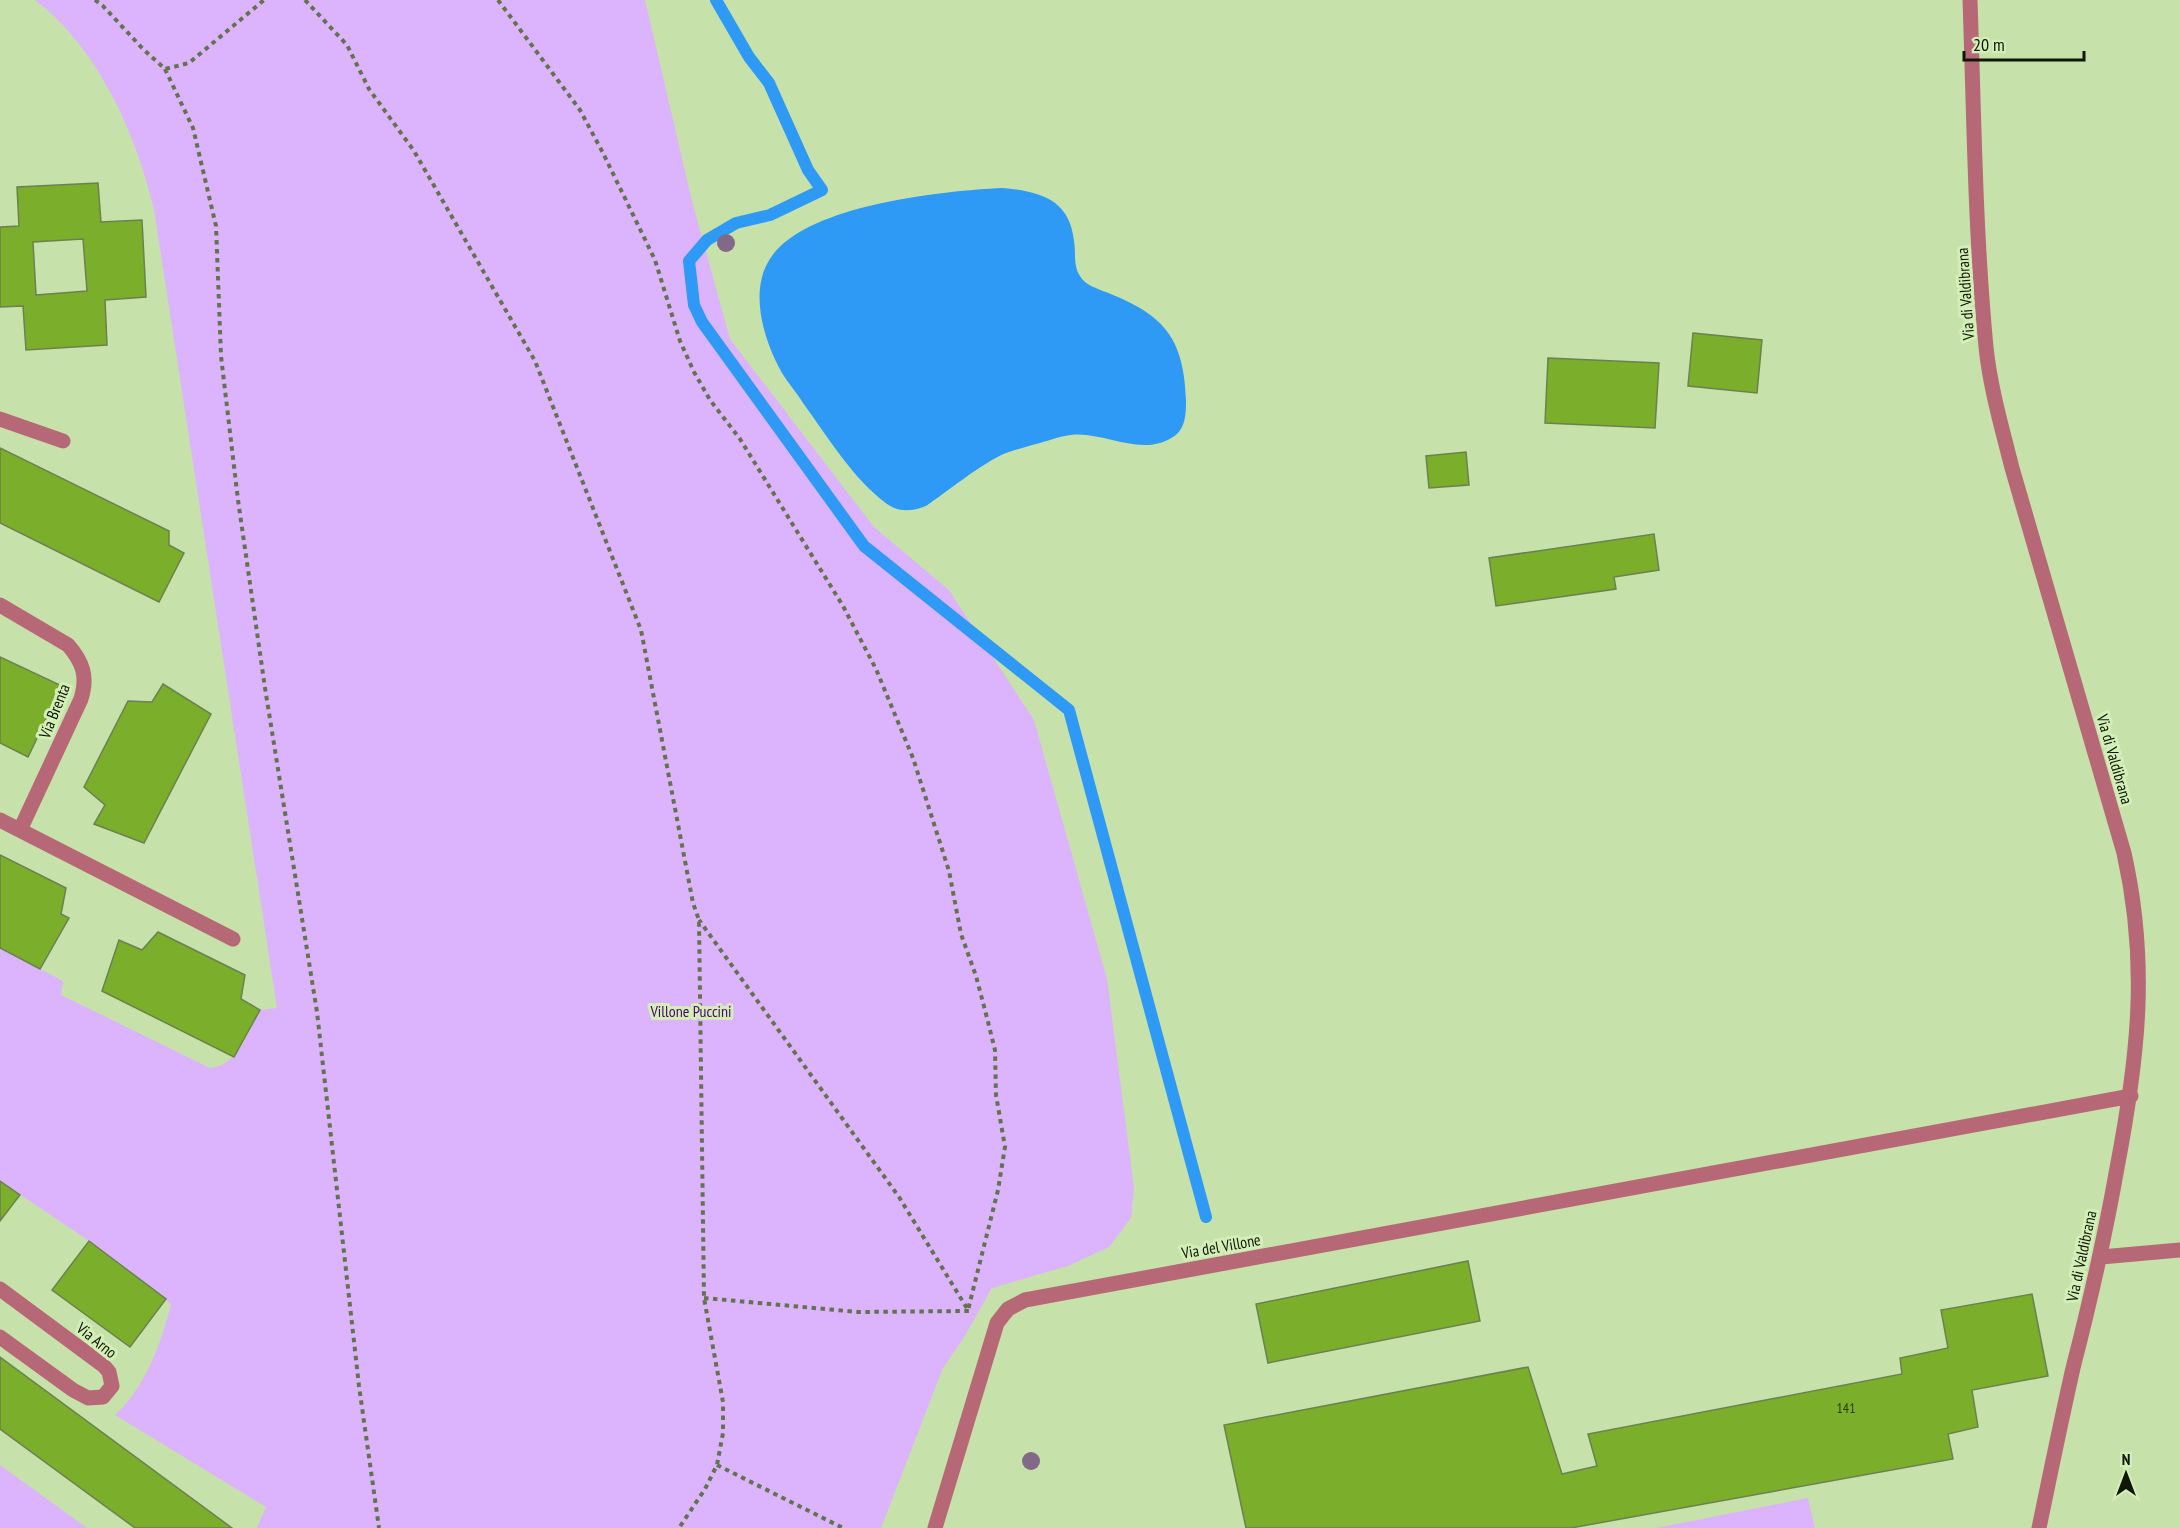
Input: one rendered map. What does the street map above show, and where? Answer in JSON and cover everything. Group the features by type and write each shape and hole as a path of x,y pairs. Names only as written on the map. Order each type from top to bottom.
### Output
{"street":[{"name":"Via di Valdibrana","path":"1970,0 1978,230 1986,349 2012,468 2124,853 2137,925 2139,980 2137,1037 2131,1096 2101,1257 2072,1372 2039,1528"},
{"path":"0,419 63,441"},
{"name":"Via Brenta","path":"0,605 68,645 77,655 85,675 85,688 81,699 20,830"},
{"path":"0,820 233,939"},
{"name":"Via del Villone","path":"997,1323 1008,1309 1025,1300 2131,1096"},
{"path":"2101,1257 2180,1250"},
{"name":"Via Arno","path":"0,1289 104,1366 109,1372 111,1386 103,1397 88,1398 73,1390 0,1337"},
{"path":"935,1528 997,1323"}],"path":[{"path":"95,0 165,69 193,128 216,226 221,356 238,500 265,688 317,1012 358,1386 379,1528"},
{"path":"165,69 189,63 264,0"},
{"path":"305,0 347,45 369,89 414,151 535,361 641,630 693,903 699,920 899,1197 968,1311"},
{"path":"498,0 580,110 655,260 680,341 694,372 710,400 740,440 843,606 876,669 913,758 949,871 961,934 976,976 995,1050 996,1095 1005,1147 998,1190 968,1311"},
{"path":"679,1528 705,1489 717,1465 723,1433 723,1402 704,1298 699,920"},
{"path":"704,1298 858,1312 968,1311 997,1323"},
{"path":"717,1465 843,1528"}],"green space":[{"name":"Villone Puccini","path":"35,0 645,0 692,201 730,339 874,527 949,590 1034,720 1107,979 1134,1188 1131,1218 1109,1247 1068,1266 992,1288 963,1339 943,1368 881,1528 257,1528 266,1507 115,1415 126,1404 144,1378 157,1349 171,1304 89,1241 0,1181 0,948 63,981 61,995 210,1068 220,1066 235,1055 260,1010 277,1008 154,210 137,152 112,95 78,43 58,20"},
{"path":"0,1465 87,1528 0,1528"},
{"path":"1808,1498 1815,1528 1656,1528"}],"water":[{"path":"1002,188 1040,195 1059,207 1066,215 1071,227 1076,268 1082,278 1093,287 1137,306 1164,328 1180,357 1184,377 1186,405 1183,425 1173,437 1161,443 1148,445 1135,445 1084,435 1059,437 1006,453 986,463 926,506 912,510 896,509 874,494 852,470 782,373 765,334 760,305 762,277 767,264 783,244 808,228 839,215 909,198"}],"building":[{"path":"98,183 101,222 142,220 146,297 105,300 107,345 26,350 23,306 0,307 0,227 19,226 17,187","holes":["83,239 87,291 36,295 33,242"]},
{"path":"1693,333 1762,340 1757,393 1688,386"},
{"path":"1548,358 1659,363 1655,428 1545,423"},
{"path":"0,448 169,531 169,545 184,553 159,602 0,523"},
{"path":"1466,452 1469,485 1429,488 1426,456"},
{"path":"1654,534 1659,570 1614,577 1616,589 1496,606 1489,558"},
{"path":"0,657 62,686 28,757 0,743"},
{"path":"163,684 211,714 144,843 94,824 105,805 84,787 128,701 152,702"},
{"path":"0,855 66,888 61,914 69,918 40,969 0,948"},
{"path":"158,932 245,975 241,999 260,1010 234,1057 102,991 119,940 142,950"},
{"path":"0,1181 20,1195 0,1221"},
{"path":"89,1241 166,1299 130,1347 52,1290"},
{"path":"1468,1261 1480,1321 1268,1363 1256,1304"},
{"path":"2032,1294 2048,1376 1972,1390 1978,1427 1948,1434 1953,1459 1571,1528 1246,1528 1224,1425 1528,1367 1562,1474 1597,1466 1588,1434 1902,1374 1900,1358 1948,1348 1941,1310"},
{"path":"0,1357 232,1528 135,1528 0,1429"}],"waterway":[{"path":"716,0 749,57 769,83 808,170 822,190 770,215 736,223 707,240 689,261 694,305 702,322 864,546 1069,710 1206,1217"}]}
